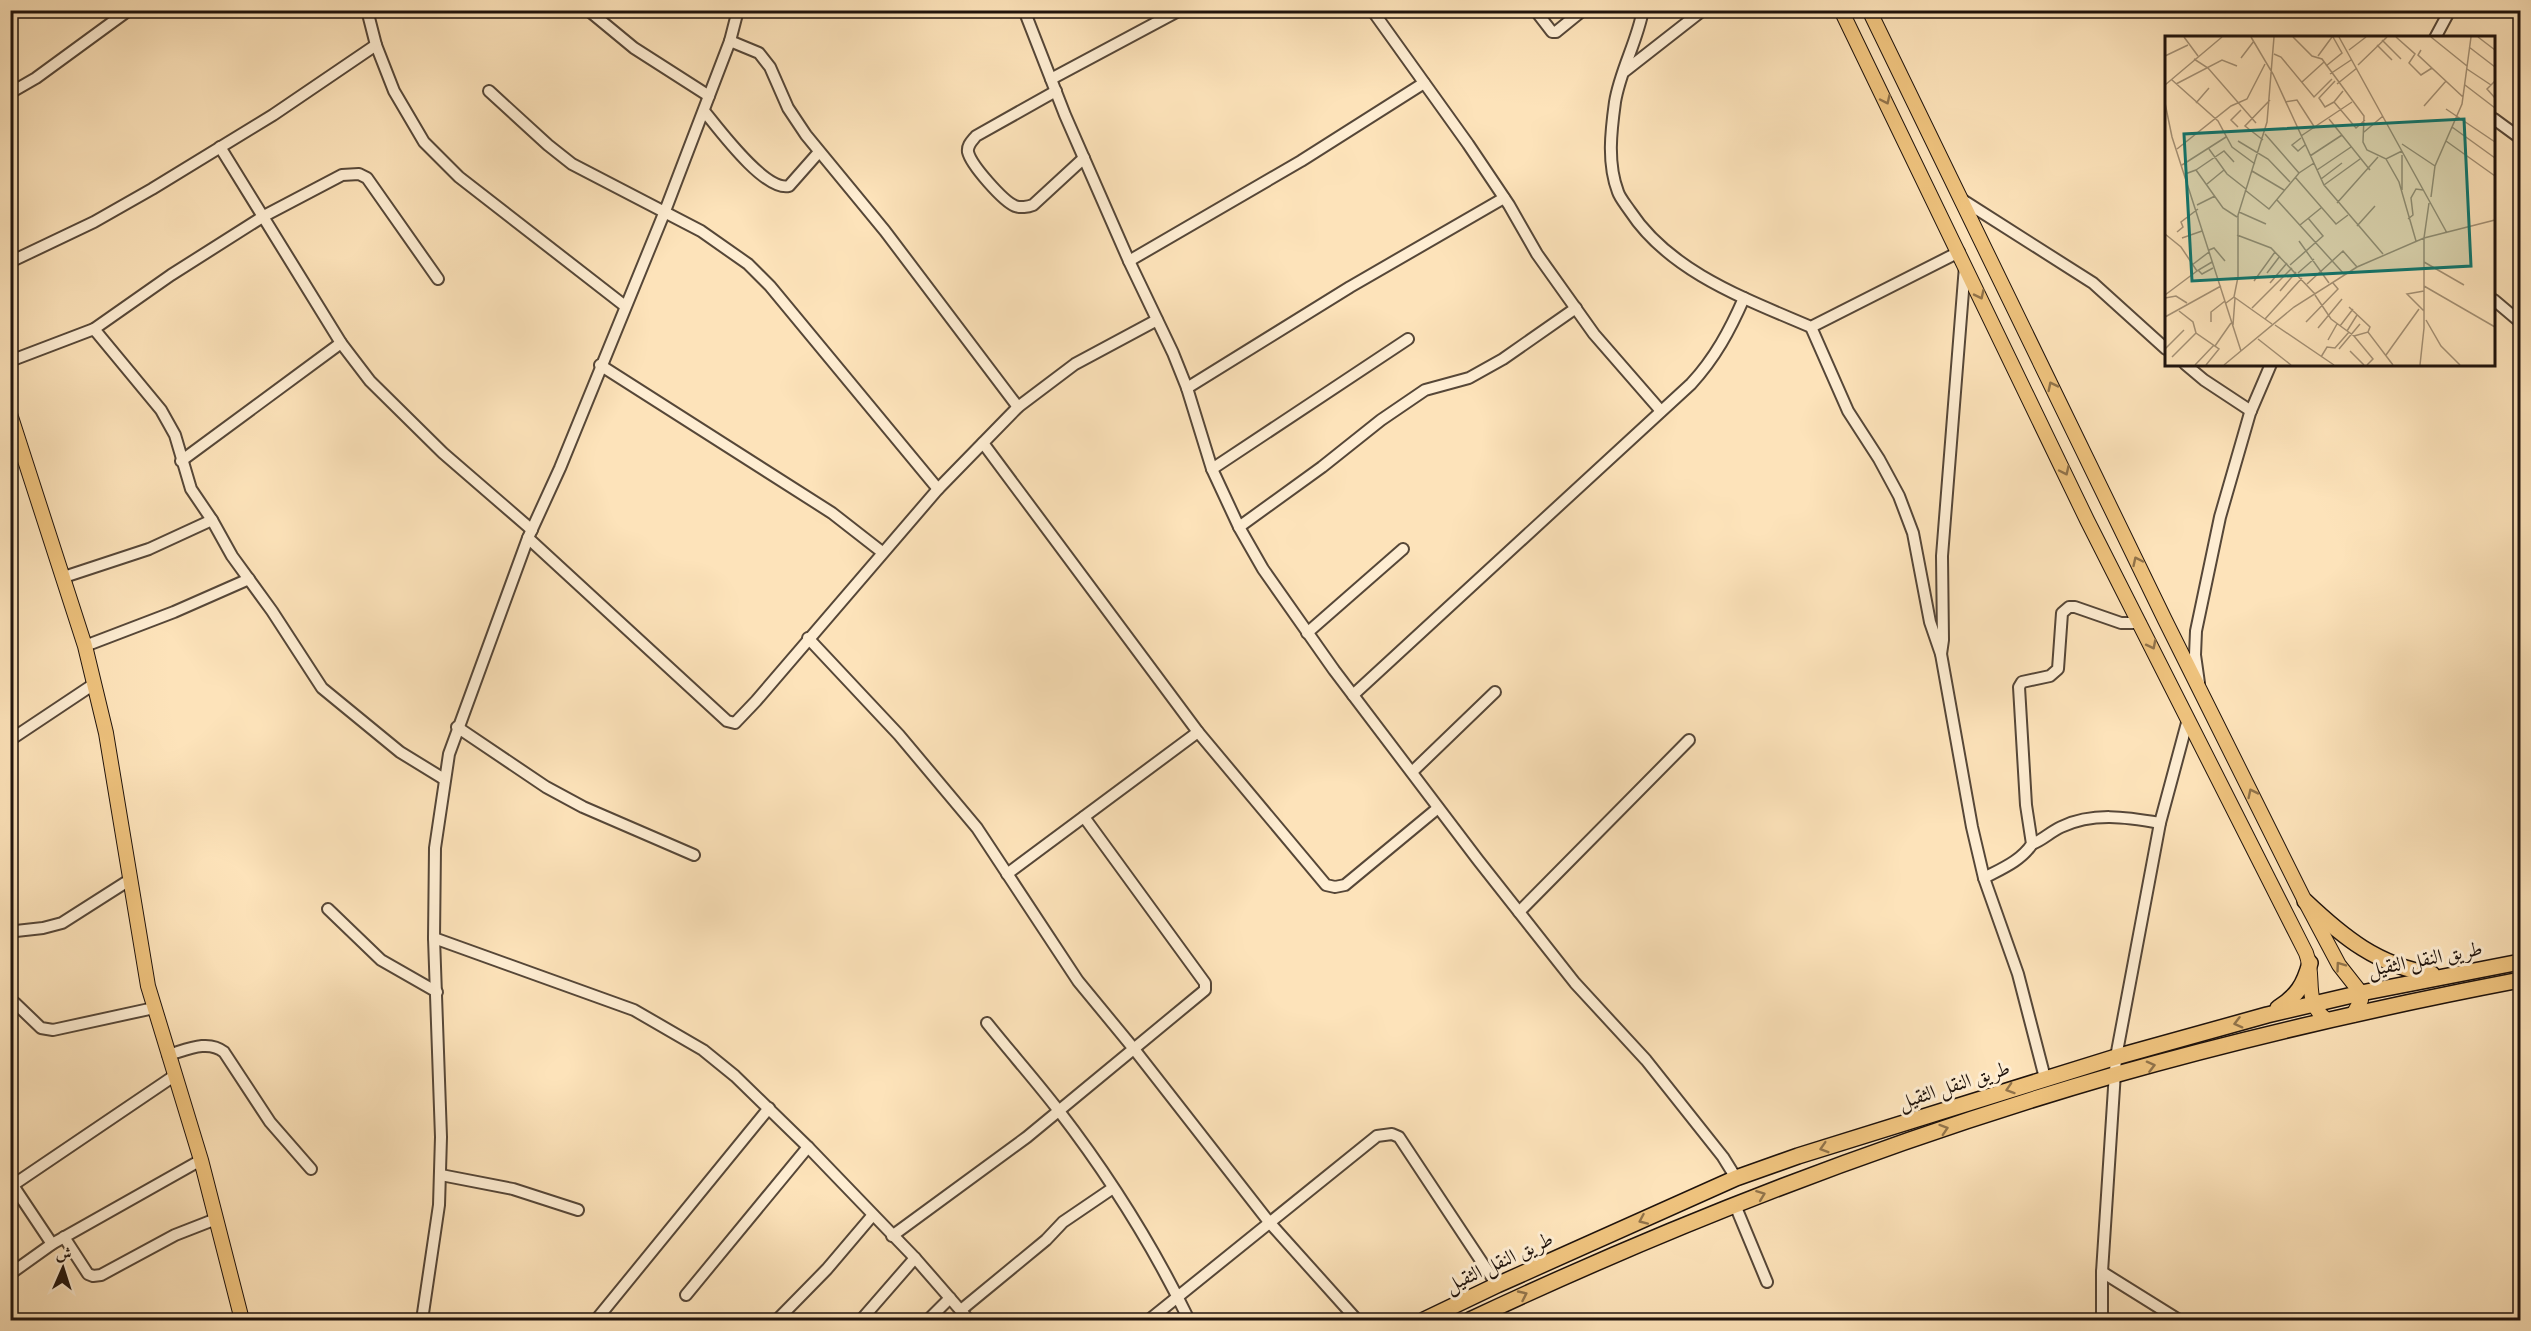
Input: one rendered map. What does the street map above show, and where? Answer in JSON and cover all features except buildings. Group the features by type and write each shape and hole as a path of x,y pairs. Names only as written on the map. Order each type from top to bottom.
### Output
{"highway":[{"path":"2305,901 2337,932 2372,956 2413,971 2444,976"},
{"name":"طريق النقل الثقيل","path":"1424,1320 1736,1178 2045,1078 2267,1015 2361,993 2520,962"},
{"path":"2267,1015 2298,993 2310,963"},
{"name":"طريق النقل الثقيل","path":"1470,1320 1567,1275 1735,1205 1906,1142 2115,1075 2327,1020 2520,980"}],"main road":[{"path":"1841,10 2087,520 2310,963 2312,1004 2316,1011 2327,1020"},
{"path":"1869,10 2305,901 2334,958 2361,993 2361,1000 2353,1015"},
{"path":"1871,69 1892,59"},
{"path":"10,414 85,646 106,733 148,986 201,1160 242,1320"}],"street":[{"path":"10,93 36,78 129,10"},
{"path":"367,10 376,45 394,91 424,142 459,177 626,306"},
{"path":"588,10 634,48 709,96"},
{"path":"422,1320 437,1227 441,1175 434,938 435,848 444,779 457,727 530,534 560,468 600,365 665,212 704,111 738,10"},
{"path":"1024,10 1084,158 1187,388 1212,469 1239,527 1277,592 1438,808 1519,912 1575,983 1646,1060 1723,1157 1736,1178"},
{"path":"1051,79 1180,10"},
{"path":"1372,10 1504,198 1537,254 1594,333 1661,411"},
{"path":"1535,10 1552,32 1556,32 1583,10"},
{"path":"1643,10 1639,32 1616,99 1611,159 1618,193 1643,231 1684,264 1719,286 1811,327 1848,411 1879,459 1899,496 1913,533 1930,622 1941,654 1972,827 1984,878 2018,974 2045,1078"},
{"path":"1624,72 1703,10"},
{"path":"2436,36 2450,10"},
{"path":"729,41 759,53 770,67 788,108 819,152 885,231 1018,407"},
{"path":"10,262 94,222 273,115 376,45"},
{"path":"1129,261 1301,160 1424,83"},
{"path":"489,91 572,164 665,212 729,249 770,286 938,489"},
{"path":"1056,91 976,136 969,144 968,154 992,187 1015,206 1025,207 1033,206 1084,158"},
{"path":"704,111 755,170 780,186 789,186 819,152"},
{"path":"2495,119 2520,138"},
{"path":"220,147 341,343 370,381 398,410 731,722 739,720 938,489 1018,407 1075,364 1157,320"},
{"path":"10,361 94,328 171,275 264,216 342,175 359,174 367,178 438,279"},
{"path":"1187,388 1350,287 1504,198"},
{"path":"1961,199 2093,283 2165,348"},
{"path":"1811,327 1962,259 1942,556 1943,640 1941,654"},
{"path":"1353,695 1691,384 1711,362 1730,330 1744,298"},
{"path":"2495,302 2520,322"},
{"path":"1239,527 1322,467 1381,420 1425,390 1469,378 1503,359 1576,308"},
{"path":"94,328 161,410 175,435 191,489 232,556 322,688 400,752 444,779"},
{"path":"1212,469 1408,339"},
{"path":"181,461 341,343"},
{"path":"600,365 831,513 882,552"},
{"path":"2187,366 2204,380 2251,411"},
{"path":"2200,688 2195,655 2196,631 2220,517 2251,411 2270,366"},
{"path":"983,443 1198,732 1326,885 1335,887 1345,885 1438,808"},
{"path":"64,577 149,549 212,520"},
{"path":"1308,633 1403,549"},
{"path":"85,646 174,612 249,579"},
{"path":"2032,844 2025,793 2020,684 2050,676 2058,669 2061,618 2065,609 2075,607 2121,622 2140,623"},
{"path":"808,638 943,786 977,828 1078,981 1269,1222 1357,1320"},
{"path":"10,740 94,684"},
{"path":"1412,772 1495,692"},
{"path":"2102,1320 2102,1272 2116,1057 2160,823 2188,719"},
{"path":"457,727 546,787 583,807 694,855"},
{"path":"1007,874 1198,732"},
{"path":"1519,912 1689,740"},
{"path":"1984,878 2012,863 2026,853 2032,844 2067,824 2099,817 2160,823"},
{"path":"892,1236 1060,1112 1198,997 1206,986 1084,818"},
{"path":"10,934 62,923 131,879"},
{"path":"328,909 381,960 437,992"},
{"path":"434,938 600,996 653,1019 704,1050 735,1076 808,1147 872,1216 915,1258 969,1320"},
{"path":"15,1003 41,1028 53,1030 154,1008"},
{"path":"987,1023 1060,1112 1113,1188 1178,1297 1189,1320"},
{"path":"168,1055 208,1044 216,1046 230,1062 270,1122 310,1169"},
{"path":"52,1244 12,1184 174,1076"},
{"path":"596,1320 769,1108"},
{"path":"1149,1320 1377,1136 1392,1134 1399,1137 1497,1285"},
{"path":"686,1294 808,1147"},
{"path":"10,1274 52,1244 201,1160"},
{"path":"441,1175 513,1189 578,1210"},
{"path":"961,1310 1046,1240 1063,1222 1113,1188"},
{"path":"1735,1205 1767,1282"},
{"path":"777,1320 827,1269 872,1216"},
{"path":"64,1237 88,1274 93,1276 101,1275 175,1235 216,1219"},
{"path":"861,1320 915,1258"},
{"path":"2102,1272 2179,1320"},
{"path":"928,1320 950,1298"}]}
